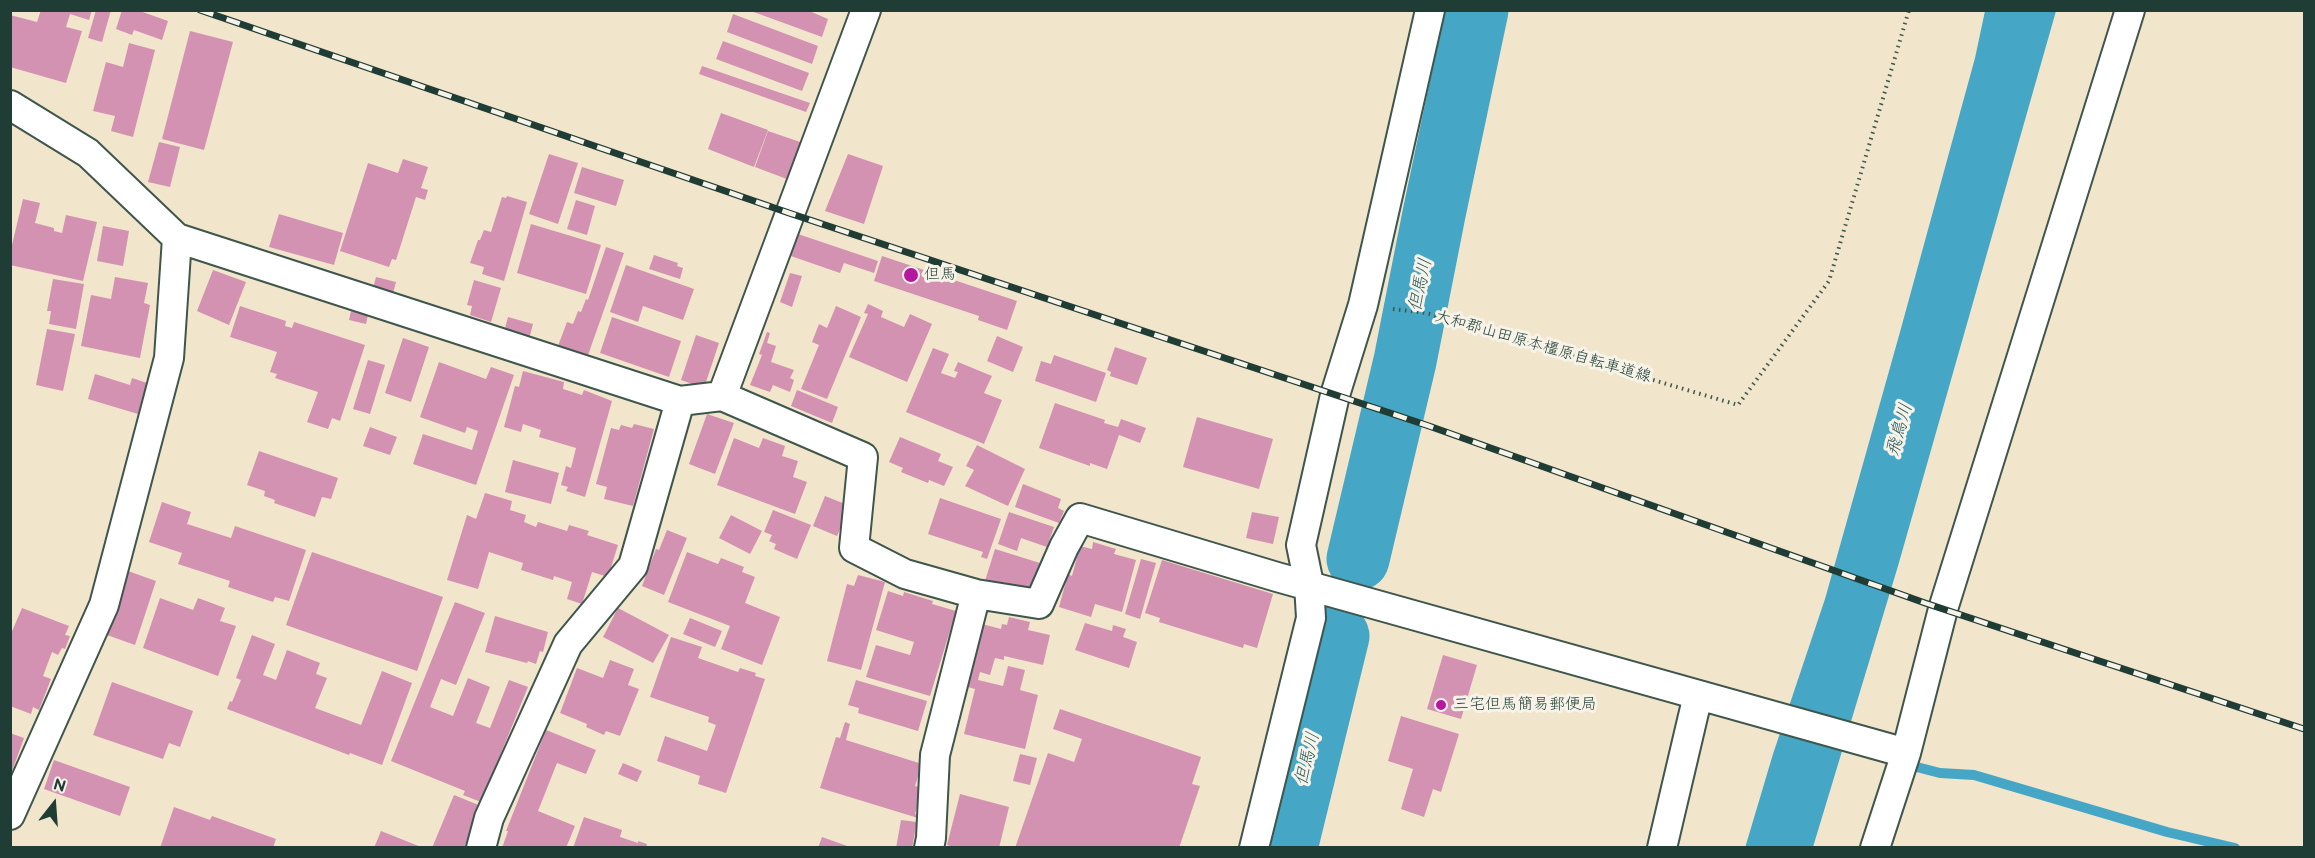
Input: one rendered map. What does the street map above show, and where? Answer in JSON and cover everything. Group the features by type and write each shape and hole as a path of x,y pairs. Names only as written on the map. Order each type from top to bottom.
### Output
{"street":[{"path":"722,396 866,10"},
{"path":"1254,848 1311,618 1309,585 1301,545 1335,395 1363,305 1430,10"},
{"path":"1875,848 1899,751 2130,10"},
{"path":"10,105 88,153 177,238 680,401 722,396 863,457 854,548 905,574 976,594 1039,604 1064,547 1080,518 1899,751"},
{"path":"10,815 104,605 169,358 177,238"},
{"path":"481,848 489,818 568,644 633,566 680,401"},
{"path":"928,848 931,838 935,755 976,594"},
{"path":"1662,848 1710,698"}],"path":[{"name":"大和郡山田原本橿原自転車道線","path":"1363,305 1426,313 1738,405 1829,281 1909,10"}],"water":[{"name":"飛鳥川","path":"1985,11 2056,11 1898,566 1813,847 1745,848 1773,754 1825,599 1975,58"}],"building":[{"path":"41,10 92,10 89,20 70,14 66,27 82,31 66,83 10,67 10,15 37,22"},
{"path":"96,10 111,10 102,42 88,38"},
{"path":"122,10 137,10 168,21 162,40 134,30 132,35 116,29"},
{"path":"807,10 828,19 822,37 751,11"},
{"path":"733,14 818,46 812,64 727,32"},
{"path":"190,31 233,42 204,150 162,139"},
{"path":"723,41 809,73 802,91 716,59"},
{"path":"129,43 155,50 133,137 111,131 115,116 93,111 106,62 123,67"},
{"path":"702,66 810,103 806,112 699,74"},
{"path":"721,113 768,130 754,167 708,149"},
{"path":"768,131 806,144 792,181 755,167"},
{"path":"159,142 180,147 170,187 148,182"},
{"path":"549,154 578,163 558,224 529,214"},
{"path":"848,154 883,166 864,224 825,211"},
{"path":"403,159 428,167 421,188 428,190 425,200 416,197 396,260 392,259 389,267 340,251 368,163 398,173"},
{"path":"582,167 624,180 616,206 574,193"},
{"path":"507,196 527,202 504,281 482,274 484,267 470,263 478,240 484,230 491,232 502,197"},
{"path":"23,199 40,203 35,223 54,228 54,231 62,233 66,215 97,222 83,281 10,265 10,253"},
{"path":"576,200 595,206 587,235 567,229"},
{"path":"279,214 343,233 334,265 269,247"},
{"path":"531,224 601,245 586,294 517,273"},
{"path":"103,226 129,231 123,266 97,261"},
{"path":"795,233 878,261 874,273 844,263 840,273 788,255"},
{"path":"606,247 624,253 587,358 558,346 567,322 573,324 578,311 581,312 586,299 588,300"},
{"path":"654,255 678,263 677,266 683,268 680,279 649,269"},
{"path":"882,256 1017,301 1007,330 978,320 979,316 874,281"},
{"path":"626,265 694,289 683,320 643,306 638,322 610,312"},
{"path":"213,270 246,282 229,325 197,311"},
{"path":"790,273 802,276 792,307 780,302"},
{"path":"115,277 148,283 144,303 150,305 140,358 81,346 91,295 111,299"},
{"path":"376,277 396,282 393,293 373,288"},
{"path":"53,279 84,284 76,329 49,324 51,311 47,311"},
{"path":"474,280 501,288 491,322 470,315 472,306 467,305"},
{"path":"868,304 883,311 881,317 904,327 910,314 932,324 907,382 849,357 868,314 864,313"},
{"path":"240,306 286,321 285,326 292,328 294,322 365,345 340,421 332,418 328,429 307,422 318,392 275,378 277,374 270,372 277,352 230,337"},
{"path":"836,306 861,317 827,399 801,389 819,345 812,342 819,324 827,328"},
{"path":"351,311 368,315 366,324 349,320"},
{"path":"508,317 533,324 529,339 504,332"},
{"path":"612,317 681,341 669,377 600,353"},
{"path":"47,329 75,334 63,391 36,385"},
{"path":"767,332 770,333 767,343 776,346 771,362 794,370 790,378 794,380 790,392 773,385 770,392 750,385 762,355 759,354"},
{"path":"696,335 719,343 704,388 681,380"},
{"path":"997,336 1023,347 1013,372 987,361"},
{"path":"403,338 429,347 411,402 385,393"},
{"path":"1115,347 1147,358 1137,385 1110,376 1111,372 1107,370"},
{"path":"933,348 949,354 941,373 955,378 958,372 954,371 958,362 992,376 984,393 1002,400 984,444 906,412"},
{"path":"1054,355 1106,373 1096,402 1035,381 1041,361 1051,364"},
{"path":"368,360 385,365 370,414 353,409"},
{"path":"439,362 486,379 491,367 514,375 476,485 413,464 423,434 472,450 478,431 467,427 465,433 420,417"},
{"path":"523,371 564,382 563,389 582,395 584,390 612,401 585,497 566,491 568,487 561,485 566,466 571,468 576,448 539,437 541,430 523,424 521,432 504,427 515,386 519,387"},
{"path":"95,374 130,385 132,378 147,383 138,414 88,399"},
{"path":"797,390 838,407 832,423 791,406"},
{"path":"1055,403 1105,420 1104,423 1118,427 1121,419 1146,428 1140,443 1119,435 1107,469 1090,463 1090,466 1039,448"},
{"path":"707,414 734,423 715,474 689,464"},
{"path":"1197,417 1273,439 1259,489 1183,467"},
{"path":"634,424 654,429 633,506 604,499 607,487 596,484 611,428 619,430 621,425 632,428"},
{"path":"370,427 397,437 390,455 363,446"},
{"path":"900,437 941,454 938,461 953,467 944,486 929,480 928,483 901,472 903,468 889,462"},
{"path":"734,438 759,448 763,438 785,446 782,456 798,461 793,477 807,482 795,514 717,485"},
{"path":"977,445 1025,469 1008,506 965,486 974,470 966,466"},
{"path":"259,451 338,478 331,499 322,497 315,517 274,503 275,500 264,496 265,491 247,485"},
{"path":"513,460 559,473 551,504 505,492"},
{"path":"1023,484 1061,499 1058,508 1064,511 1059,523 1015,507"},
{"path":"485,493 512,501 510,510 526,515 524,522 536,527 538,522 567,531 569,525 589,531 587,535 618,545 608,577 592,572 582,604 567,599 572,582 554,576 553,580 521,570 523,563 489,552 478,589 447,580 467,515 476,519"},
{"path":"825,496 850,506 837,536 813,526"},
{"path":"940,498 1001,519 987,559 981,557 983,552 928,534"},
{"path":"162,502 191,512 187,524 231,538 235,526 306,550 289,601 275,597 273,602 228,587 230,581 178,564 182,553 149,542"},
{"path":"773,510 811,525 797,559 774,549 776,544 769,541 772,535 764,532"},
{"path":"1009,512 1054,527 1047,547 1021,538 1017,551 998,544"},
{"path":"1252,512 1279,517 1273,544 1246,538"},
{"path":"731,515 762,531 750,554 719,538"},
{"path":"667,530 687,538 664,595 642,586 656,549 659,550"},
{"path":"1093,542 1116,549 1114,554 1136,560 1122,612 1095,604 1091,617 1059,607 1068,574 1072,576 1080,546 1092,549"},
{"path":"995,549 1040,563 1031,594 985,581"},
{"path":"312,552 443,597 417,671 286,625"},
{"path":"687,552 718,564 721,558 744,567 742,572 755,577 745,603 780,617 762,665 721,649 730,626 668,602"},
{"path":"1141,559 1156,563 1140,619 1125,614"},
{"path":"1162,560 1273,594 1257,648 1244,644 1243,648 1159,622 1160,618 1145,613"},
{"path":"128,571 156,581 135,645 107,635"},
{"path":"858,575 885,582 861,670 827,661 847,584 854,586"},
{"path":"888,591 903,596 904,592 956,611 930,696 866,677 876,645 910,655 914,642 876,630"},
{"path":"160,598 193,610 198,598 225,608 220,621 236,626 218,676 143,648"},
{"path":"455,602 485,613 456,685 441,679 430,707 453,716 468,678 490,687 476,723 490,728 509,680 528,687 481,802 463,795 465,791 391,761"},
{"path":"22,608 69,626 65,635 70,636 65,649 62,648 58,655 52,652 43,676 51,679 39,710 33,707 31,714 10,706 10,636"},
{"path":"618,608 669,635 653,663 603,637"},
{"path":"495,616 548,632 543,652 540,651 536,664 485,652"},
{"path":"1009,617 1030,622 1028,630 1050,635 1043,665 1004,656 1004,660 995,658 990,675 980,672 978,680 1003,686 1008,666 1025,670 1020,690 1038,695 1025,749 964,734 975,689 968,687 982,624 1001,629 1002,624 1007,625"},
{"path":"690,618 722,631 715,647 683,634"},
{"path":"1085,623 1112,631 1113,625 1126,629 1123,637 1137,642 1129,668 1075,650"},
{"path":"252,635 275,644 263,675 276,680 287,650 320,663 316,674 327,678 315,708 361,725 382,671 412,683 382,765 350,753 349,755 227,709 241,680 236,678"},
{"path":"671,637 702,647 698,658 738,672 740,668 756,673 755,676 765,679 726,793 698,784 700,776 657,761 665,736 707,751 716,725 708,722 709,717 650,697"},
{"path":"1443,655 1477,665 1461,719 1427,709"},
{"path":"610,660 634,669 628,685 639,689 620,736 606,731 604,735 586,727 587,724 560,713 577,668 603,678"},
{"path":"856,680 927,701 918,731 858,713 859,708 848,705"},
{"path":"112,682 193,711 180,747 169,743 163,759 93,735"},
{"path":"1060,709 1201,757 1192,784 1200,786 1179,848 1015,848 1048,753 1074,762 1082,739 1053,729"},
{"path":"1401,716 1459,734 1441,792 1433,789 1424,817 1401,809 1413,769 1388,761"},
{"path":"845,722 850,724 846,740 922,764 915,786 923,788 915,814 919,815 918,818 820,788 836,737 840,738"},
{"path":"546,730 596,750 586,774 557,763 538,811 575,826 566,848 502,848 508,831 506,831"},
{"path":"10,733 24,738 11,774 10,774"},
{"path":"1020,754 1037,758 1030,785 1013,781"},
{"path":"54,760 130,787 120,816 44,789"},
{"path":"623,763 642,771 637,782 618,774"},
{"path":"960,794 1009,807 999,848 957,848 947,845"},
{"path":"454,795 481,806 464,848 432,848"},
{"path":"174,807 210,820 212,816 276,839 273,848 160,848"},
{"path":"584,817 622,830 620,837 647,844 646,848 573,848"},
{"path":"901,820 917,822 912,848 896,848"},
{"path":"381,831 421,847 421,848 374,848"},
{"path":"822,837 850,847 850,848 818,848"}],"waterway":[{"name":"但馬川","path":"1358,559 1405,361 1477,10"},
{"name":"但馬川","path":"1286,848 1338,636"},
{"path":"1905,764 1940,773 1974,775 2167,832 2235,848"}],"railway":[{"path":"200,10 789,213 1429,426 1925,603 2304,729"}],"place":[{"name":"但馬","path":"911,275"},
{"name":"三宅但馬簡易郵便局","path":"1441,705"}]}
